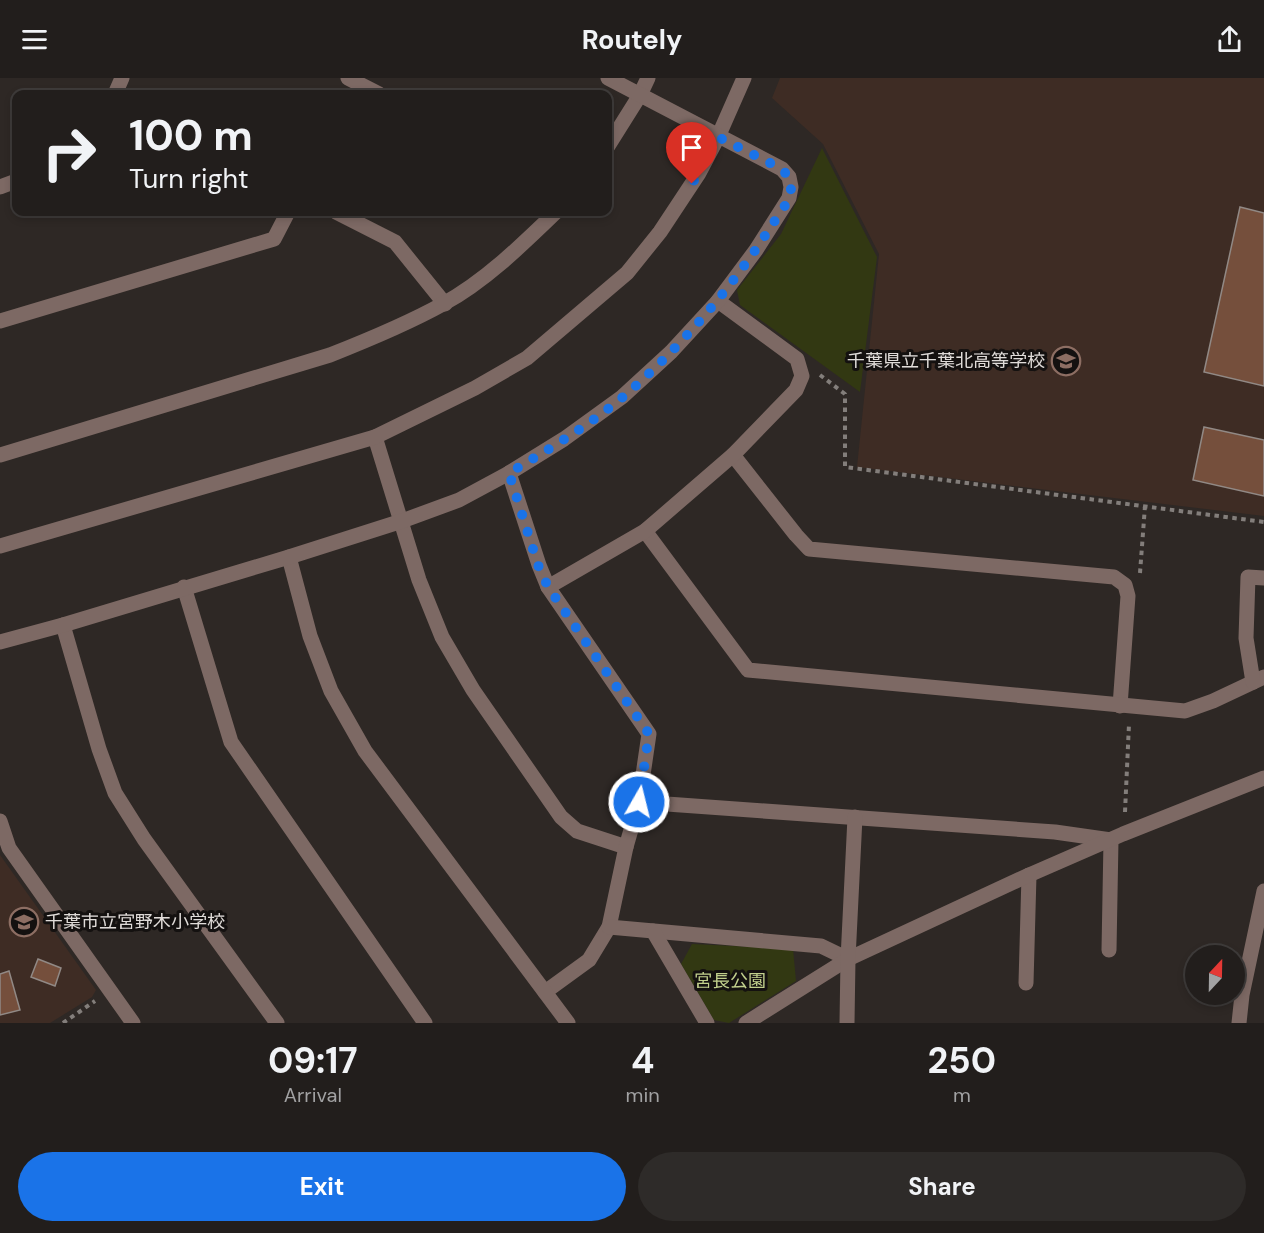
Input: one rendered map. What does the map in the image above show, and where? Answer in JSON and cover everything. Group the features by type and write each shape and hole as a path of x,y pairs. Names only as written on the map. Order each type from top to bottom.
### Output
{"street":[{"path":"348,78 371,90"},
{"path":"0,642 289,557 459,500 564,439 622,397 671,352 718,301 756,250 789,198 791,187 789,177 782,169 608,78"},
{"path":"612,140 648,78"},
{"path":"0,546 375,437 466,393 527,358 627,273 660,232 699,172 718,137 744,78"},
{"path":"0,321 274,240 286,216"},
{"path":"344,216 395,242 445,304"},
{"path":"0,455 330,355 369,339 445,304 485,275 552,216"},
{"path":"548,587 645,531 733,455 796,390 802,375 797,359 718,301"},
{"path":"375,437 418,580 442,637 473,690 561,817 577,831 626,847"},
{"path":"733,455 809,549 1114,577 1125,585 1128,596 1125,706"},
{"path":"509,473 538,565 548,587 649,734 639,802 626,847 609,927 589,960 545,992"},
{"path":"645,531 748,670 1185,711 1259,680 1246,638 1248,578 1264,578"},
{"path":"289,557 314,647 331,691 365,751 568,1023"},
{"path":"184,587 231,742 425,1023"},
{"path":"63,625 99,749 116,793 144,839 277,1023"},
{"path":"746,1023 848,959 1029,874 1264,778"},
{"path":"639,802 1117,837"},
{"path":"847,1023 855,817"},
{"path":"0,821 9,848 134,1023"},
{"path":"1109,950 1117,837"},
{"path":"1026,983 1029,874"},
{"path":"1239,1023 1242,995 1264,891"},
{"path":"609,927 821,946 848,959"},
{"path":"653,931 707,1023"}],"path":[{"path":"797,359 845,394 845,467 1264,522"},
{"path":"1117,837 1125,706"},
{"path":"63,1023 110,991"}],"shaded area":[{"name":"千葉県立千葉北高等学校","path":"780,78 1264,78 1264,516 857,467 879,254 823,144 772,98"},
{"name":"千葉市立宮野木小学校","path":"0,855 96,990 92,997 50,1023 0,1023"}],"green space":[{"path":"822,148 877,257 860,392 740,305 737,290 781,234"},
{"name":"宮長公園","path":"692,944 793,949 796,981 729,1023 714,1020 681,964"}],"building":[{"path":"1240,207 1264,213 1264,386 1204,372"},
{"path":"1204,427 1264,440 1264,496 1193,480"},
{"path":"38,959 61,968 55,986 31,977"},
{"path":"9,971 20,1010 0,1015 0,974"}],"place":[{"name":"千葉県立千葉北高等学校","path":"1066,361"},
{"name":"千葉市立宮野木小学校","path":"24,922"}],"route":[{"path":"639,802 649,734 548,587 538,565 509,473 564,439 622,397 671,352 718,301 756,250 789,198 791,187 789,177 782,169 718,137 692,184"}]}
